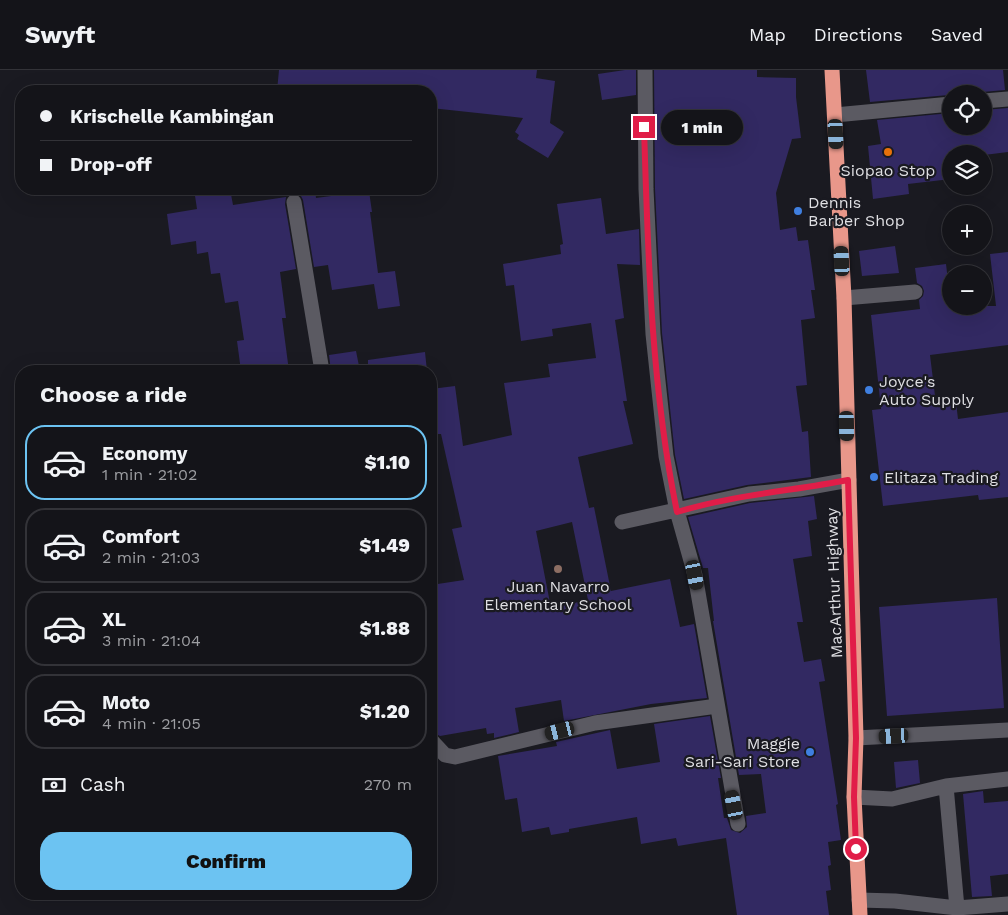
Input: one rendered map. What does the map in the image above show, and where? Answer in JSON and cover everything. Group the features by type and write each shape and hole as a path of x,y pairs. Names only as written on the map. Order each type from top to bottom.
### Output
{"highway":[{"name":"MacArthur Highway","path":"832,70 844,298 856,738 854,797 859,908"}],"street":[{"path":"645,70 646,189 653,334 666,456 677,512 695,575 738,824"},
{"path":"992,100 1008,99"},
{"path":"835,116 942,105"},
{"path":"294,202 321,365"},
{"path":"844,298 915,292"},
{"path":"622,522 677,512 749,494 800,489 848,480"},
{"path":"437,746 445,755 455,757 595,723 717,706"},
{"path":"856,738 1008,730"},
{"path":"854,797 892,799 946,786 1008,779"},
{"path":"946,786 957,908"},
{"path":"859,908 895,901 957,908 1008,904"}],"building":[{"path":"279,70 537,70 536,78 555,81 550,123 564,132 548,158 517,139 519,135 515,132 523,118 437,109 437,85 278,85"},
{"path":"636,70 636,95 602,100 598,74"},
{"path":"654,70 757,70 757,77 796,78 796,97 801,138 792,139 776,193 780,230 796,227 798,241 808,240 815,290 811,290 815,318 801,320 807,385 796,386 802,432 808,431 811,477 747,485 684,499 675,455 662,333 655,189"},
{"path":"866,70 1003,70 1005,90 992,91 992,85 942,85 942,96 870,102"},
{"path":"1008,108 1008,152 992,154 992,145 942,145 942,180 908,184 909,194 873,199 868,146 881,144 877,120 942,114 942,135 992,135 992,109"},
{"path":"195,195 231,195 233,205 286,197 285,204 296,269 280,272 286,318 282,318 288,365 240,365 237,341 244,340 238,301 225,303 220,273 211,274 208,252 197,254 196,241 171,245 167,214 197,209"},
{"path":"299,195 316,195 316,198 339,195 370,195 378,273 395,271 400,306 378,309 374,284 332,290 328,265 314,267 301,196"},
{"path":"601,198 606,234 639,229 640,265 617,264 624,318 615,320 627,401 623,401 633,444 578,457 589,508 594,507 611,591 670,579 680,627 694,624 707,698 651,704 564,721 561,700 515,708 519,732 494,738 494,733 487,734 486,728 440,736 437,734 437,584 464,580 452,529 462,527 441,434 437,434 437,388 455,386 463,446 512,435 504,383 550,377 548,364 596,358 591,323 552,329 553,336 521,341 514,285 506,286 503,264 561,254 560,245 563,244 557,204","holes":["572,522 588,600 551,608 536,531"]},
{"path":"895,246 899,273 862,276 859,251"},
{"path":"1008,252 1008,345 930,355 936,404 956,402 958,419 1008,412 1008,497 979,500 978,495 883,506 872,410 881,409 871,315 920,309 919,300 923,296 924,291 922,286 917,283 915,268 946,264 942,265 942,315 992,315 992,306 996,306 990,255"},
{"path":"356,351 359,365 330,365 329,355"},
{"path":"425,352 426,365 368,365 368,360"},
{"path":"814,496 817,519 808,521 812,556 793,559 803,622 797,622 804,662 821,659 825,681 819,682 838,804 836,805 841,840 828,842 831,865 828,866 831,890 826,891 829,915 737,915 726,838 678,846 676,838 641,844 637,817 569,829 569,832 551,835 549,827 522,832 517,798 505,800 498,756 557,746 556,742 610,730 617,769 660,762 654,724 710,716 721,778 718,778 724,818 727,818 731,830 740,833 747,827 746,816 766,813 761,774 739,775 713,621 708,568 703,568 688,517 750,503"},
{"path":"997,598 1004,708 887,716 879,607"},
{"path":"918,760 920,783 896,788 894,762"},
{"path":"983,791 984,803 1008,801 1008,874 990,876 992,896 972,897 963,794"}],"place":[{"name":"Siopao Stop","path":"888,152"},
{"name":"Dennis Barber Shop","path":"798,211"},
{"name":"Joyce's Auto Supply","path":"869,390"},
{"name":"Elitaza Trading","path":"874,477"},
{"name":"Juan Navarro Elementary School","path":"558,569"},
{"name":"Maggie Sari-Sari Store","path":"810,752"}],"route":[{"path":"644,127 653,334 666,456 677,512 709,502 749,494 800,489 848,480 856,738 854,797 856,849"}]}
